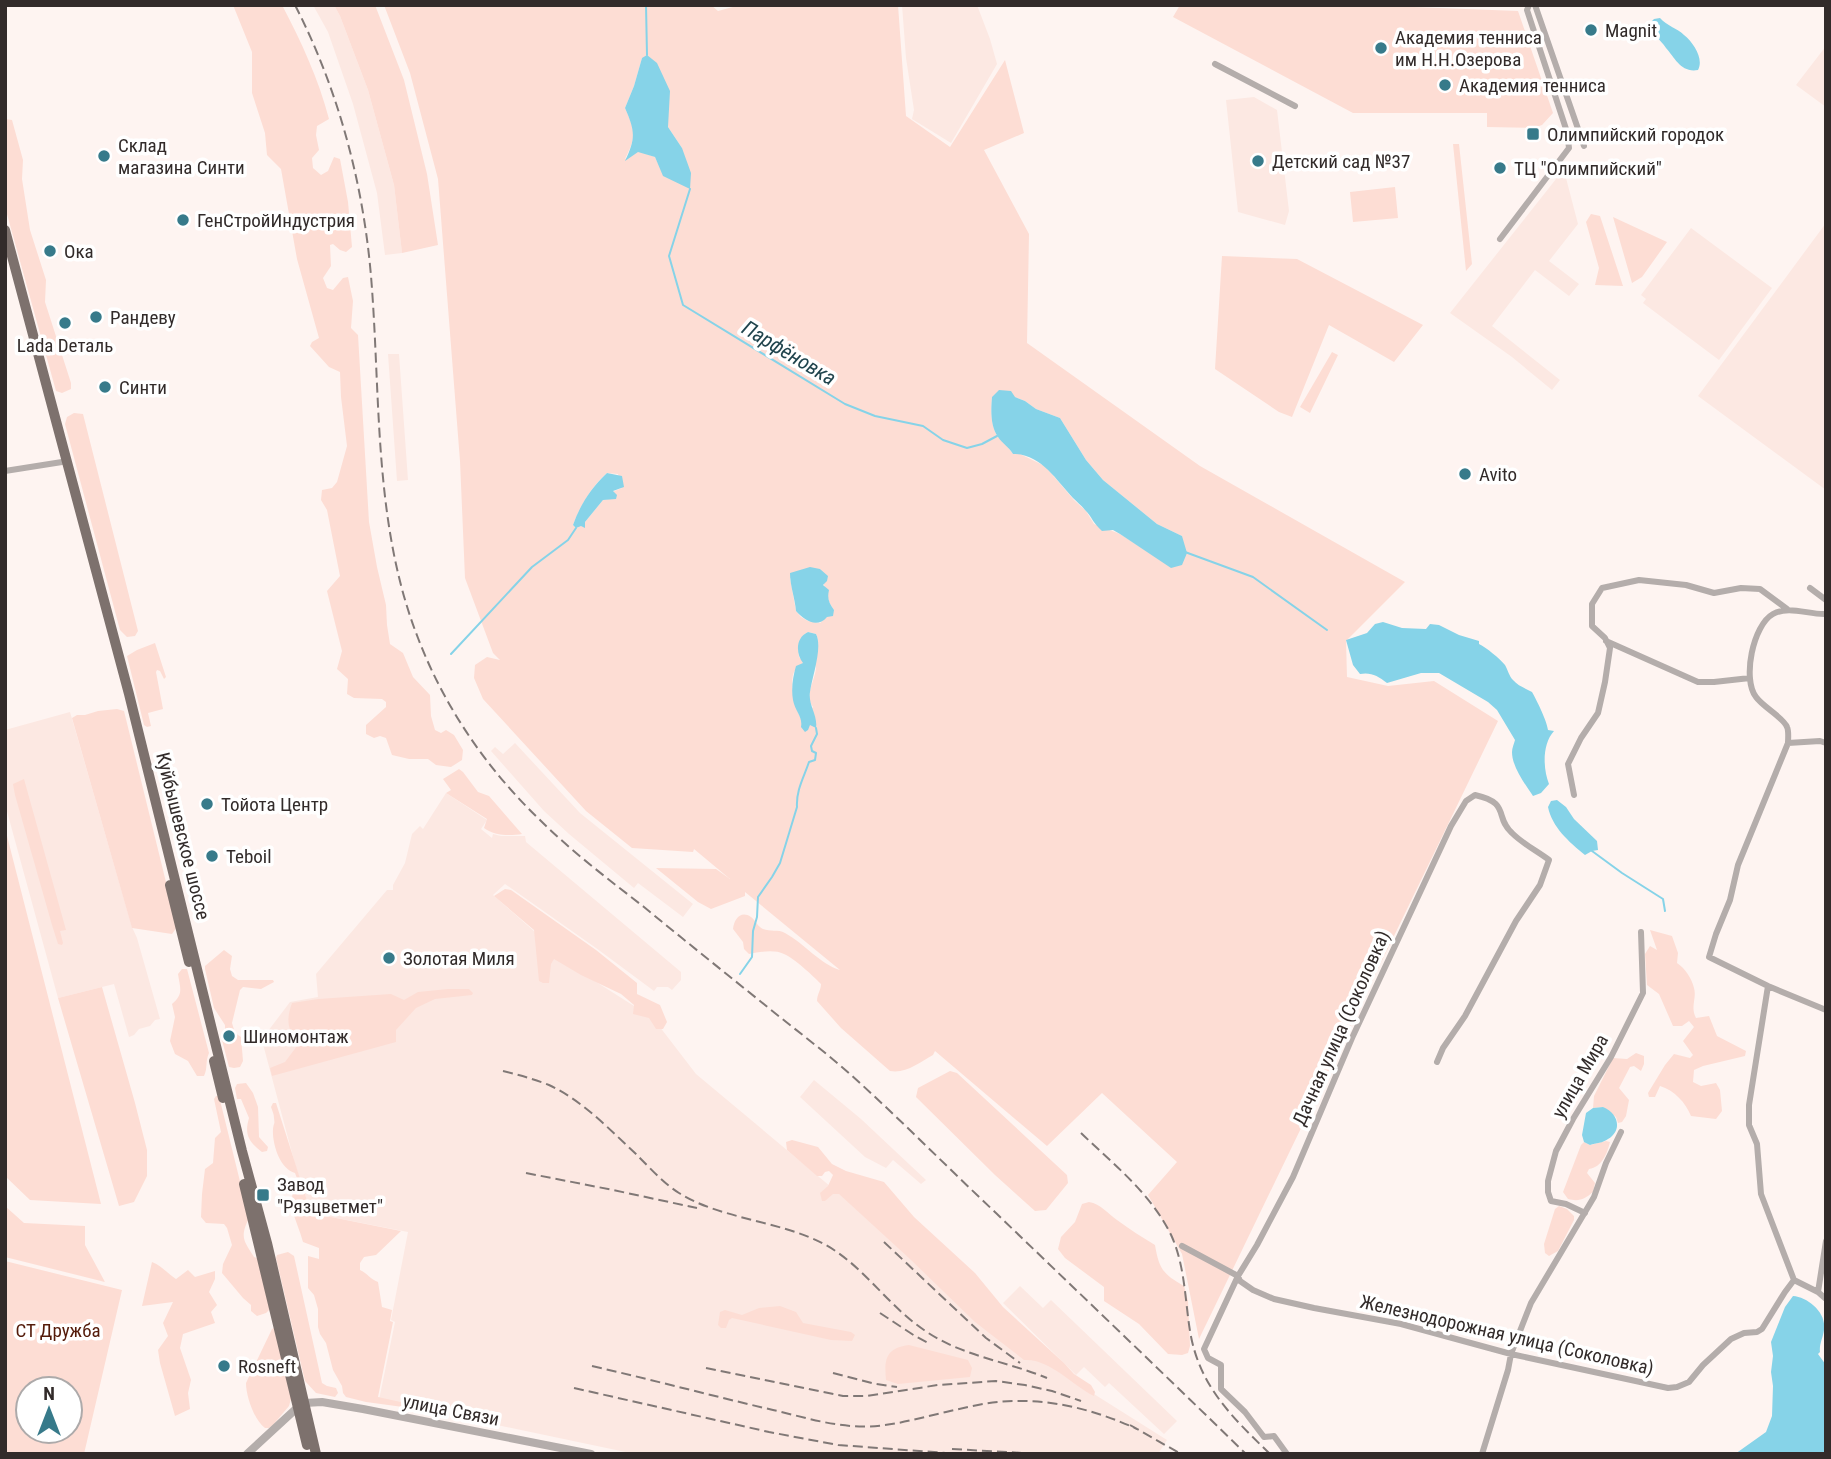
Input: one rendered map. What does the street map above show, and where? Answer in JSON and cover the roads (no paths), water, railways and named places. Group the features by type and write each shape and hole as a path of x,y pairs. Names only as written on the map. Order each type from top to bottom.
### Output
{"main road":[{"name":"Куйбышевское шоссе","path":"5,229 130,694 270,1256 302,1405 309,1454"},
{"name":"Куйбышевское шоссе","path":"5,254 123,695 316,1454"}],"street":[{"path":"1500,239 1569,148 1567,132 1527,10 1532,5 1584,146"},
{"path":"1215,64 1295,106"},
{"path":"1567,132 1578,132"},
{"path":"5,471 62,462"},
{"path":"1574,794 1568,764 1598,713 1605,681 1609,648 1592,626 1592,604 1602,588 1639,580 1686,584 1714,593 1741,588 1760,589 1787,609"},
{"path":"1810,588 1826,600"},
{"path":"1826,614 1787,609 1771,614 1760,630 1751,652 1750,678 1754,695 1787,726 1788,743 1738,865 1730,900 1709,957 1826,1010"},
{"path":"1606,641 1698,682 1750,678"},
{"path":"1788,743 1826,743"},
{"name":"Дачная улица (Соколовка)","path":"1287,1454 1274,1436 1264,1437 1245,1412 1221,1389 1221,1365 1208,1357 1204,1349 1238,1276 1293,1177 1352,1038 1451,826 1466,801 1475,795 1488,798 1498,805 1508,831 1549,860 1539,885 1437,1062"},
{"name":"улица Мира","path":"1585,1213 1566,1204 1551,1201 1548,1181 1556,1152 1611,1057 1643,993 1641,932"},
{"path":"1768,986 1750,1093 1749,1125 1757,1144 1761,1194 1794,1280 1826,1299"},
{"path":"1482,1454 1511,1354 1531,1303 1594,1197 1621,1132"},
{"path":"1818,1292 1826,1241"},
{"name":"Железнодорожная улица (Соколовка)","path":"1182,1246 1238,1276 1240,1281 1253,1290 1274,1299 1401,1324 1511,1354 1655,1385 1677,1387 1689,1382 1731,1339 1762,1329 1794,1280"},
{"name":"улица Связи","path":"302,1405 322,1402 591,1454"},
{"path":"247,1454 302,1405"}],"water":[{"path":"1660,18 1691,42 1699,56 1698,70 1687,69 1679,64 1654,34 1650,23"},
{"path":"647,55 657,63 670,91 668,127 682,148 691,173 690,189 663,176 655,157 638,152 625,161 633,134 625,108 642,58"},
{"path":"999,390 1011,391 1015,397 1036,409 1060,418 1086,460 1103,480 1157,524 1182,536 1187,553 1182,565 1171,568 1113,530 1102,531 1047,469 1032,458 1013,454 995,433 992,423 992,397"},
{"path":"607,473 622,476 624,487 613,491 617,495 616,499 603,500 585,522 585,528 576,528 573,525 583,504"},
{"path":"810,567 820,569 828,576 823,585 829,590 829,601 834,610 833,616 815,623 796,611 790,573"},
{"path":"1383,622 1402,628 1426,629 1430,624 1439,625 1479,641 1479,644 1505,665 1515,682 1532,692 1548,730 1554,731 1547,743 1545,757 1549,784 1541,793 1533,796 1520,775 1513,758 1515,740 1497,710 1488,702 1439,673 1421,673 1387,683 1374,675 1360,674 1353,665 1346,640 1367,633 1375,624"},
{"path":"808,632 816,634 818,640 810,697 816,728 810,725 805,732 794,704 792,687 796,666 803,663 798,651 799,642"},
{"path":"1557,800 1597,841 1598,850 1585,855 1562,834 1548,807 1551,801"},
{"path":"1603,1107 1615,1117 1616,1131 1606,1140 1590,1145 1584,1142 1582,1135 1586,1113 1593,1108"},
{"path":"1793,1296 1805,1299 1823,1318 1824,1330 1818,1354 1826,1365 1826,1454 1735,1454 1766,1432 1772,1416 1771,1342 1785,1307"}],"waterway":[{"name":"Парфёновка","path":"646,5 647,55"},
{"name":"Парфёновка","path":"690,189 669,256 683,305 845,404 875,416 923,426 943,440 967,448 997,436"},
{"path":"451,654 532,567 568,540 576,528"},
{"name":"Парфёновка","path":"1185,552 1253,577 1327,630"},
{"path":"740,974 752,957 758,897 780,863 801,784 809,762 815,760 816,753 811,746 817,734 816,728"},
{"name":"Парфёновка","path":"1592,851 1663,899 1665,911"}],"railway":[{"path":"295,5 336,103 362,206 371,276 381,459 393,550 403,594 428,663 468,735 501,779 551,831 850,1074 1246,1454"},
{"path":"503,1071 549,1085 573,1099 679,1193 713,1209 789,1230 824,1244 851,1263 898,1309 938,1339 968,1352 1047,1378"},
{"path":"1081,1133 1131,1181 1164,1221 1180,1260 1190,1331 1201,1368 1230,1413 1270,1454"},
{"path":"526,1173 697,1208"},
{"path":"884,1242 986,1338 1020,1363"},
{"path":"880,1313 928,1343"},
{"path":"592,1366 841,1425 888,1425 988,1403 1030,1401 1077,1408 1137,1429"},
{"path":"706,1368 843,1396 867,1396 938,1385 996,1381 1052,1391 1081,1401"},
{"path":"833,1373 897,1387"},
{"path":"574,1388 838,1445 960,1454"},
{"path":"1130,1425 1181,1454"},
{"path":"952,1449 1042,1454"},
{"path":"417,1454 468,1454"}],"place":[{"name":"Magnit","path":"1591,30"},
{"name":"Академия тенниса им Н.Н.Озерова","path":"1381,48"},
{"name":"Академия тенниса","path":"1445,85"},
{"name":"Олимпийский городок","path":"1533,134"},
{"name":"Склад магазина Синти","path":"104,156"},
{"name":"Детский сад №37","path":"1258,161"},
{"name":"ТЦ \"Олимпийский\"","path":"1500,168"},
{"name":"ГенСтройИндустрия","path":"183,220"},
{"name":"Ока","path":"50,251"},
{"name":"Рандеву","path":"96,317"},
{"name":"Lada Dеталь","path":"65,323"},
{"name":"Синти","path":"105,387"},
{"name":"Avito","path":"1465,474"},
{"name":"Тойота Центр","path":"207,804"},
{"name":"Teboil","path":"212,856"},
{"name":"Золотая Миля","path":"389,958"},
{"name":"Шиномонтаж","path":"229,1036"},
{"name":"Завод \"Рязцветмет\"","path":"263,1195"},
{"name":"Rosneft","path":"224,1366"}],"park label":[{"name":"СТ Дружба","path":"58,1330"}]}
